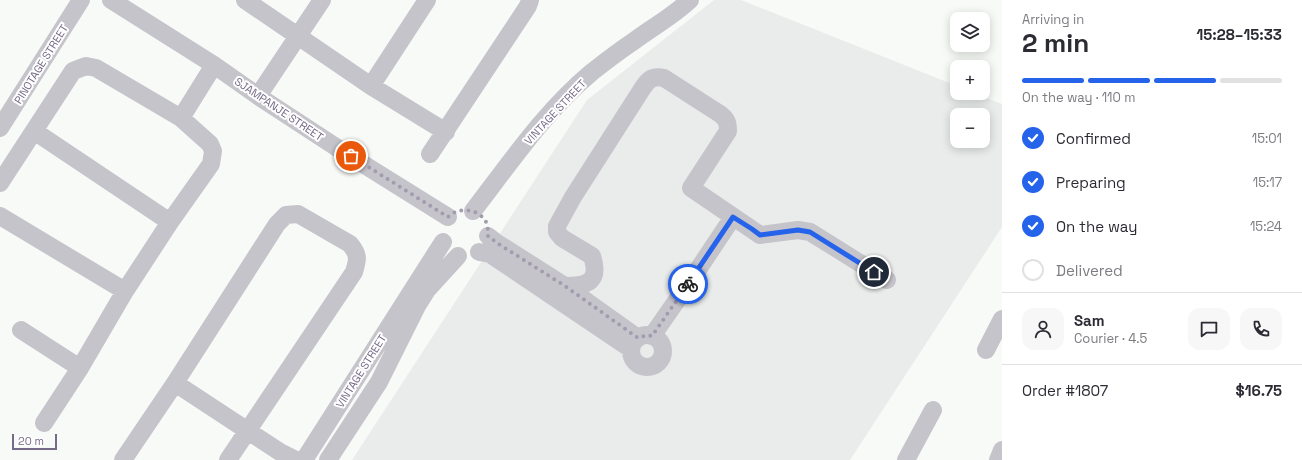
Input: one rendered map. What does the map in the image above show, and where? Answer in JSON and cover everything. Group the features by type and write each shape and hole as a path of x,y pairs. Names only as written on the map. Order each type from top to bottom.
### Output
{"street":[{"name":"PINOTAGE STREET","path":"2,120 81,0"},
{"name":"SJAMPANJE STREET","path":"111,0 448,217"},
{"path":"245,0 371,86 446,132"},
{"path":"258,96 322,0"},
{"path":"371,86 427,0"},
{"path":"430,154 528,6 530,0"},
{"name":"VINTAGE STREET","path":"473,211 528,140 559,104 592,73 633,41 678,12 690,0"},
{"path":"181,118 214,65"},
{"path":"0,183 73,71 86,66 96,68 181,118 210,144 213,151 211,164 170,222 126,291 80,368 44,423"},
{"path":"565,286 578,286 586,284 593,278 595,270 592,256 562,238 557,232 557,226 561,216 642,89 652,77 658,76 664,78 726,118 728,123 728,131 691,188 760,235 798,230 810,232 823,238 887,280"},
{"path":"34,131 170,222"},
{"path":"466,210 473,211 480,215 488,228 488,236 486,244 479,252 468,257 458,256 447,249 443,242 442,227 448,217 458,211 466,210"},
{"path":"123,460 175,384 277,224 286,215 298,214 350,244 356,252 357,260 354,272 228,460"},
{"path":"0,216 126,291"},
{"path":"640,341 691,280 733,217"},
{"path":"488,236 565,286 640,341"},
{"name":"VINTAGE STREET","path":"304,460 443,242"},
{"path":"479,252 490,254 640,341"},
{"name":"VINTAGE STREET","path":"328,460 379,382 423,295 458,256"},
{"path":"986,350 1002,319"},
{"path":"21,330 80,368"},
{"path":"175,384 280,452 296,460"},
{"path":"906,460 933,410"},
{"path":"998,460 1002,450"}],"shaded area":[{"path":"714,0 741,0 950,83 950,100 990,99 1002,104 1002,227 850,460 352,460 587,100"}],"way so far":[{"path":"351,156 448,217 458,211 466,210 473,211 480,215 488,228 488,236 565,286 638,338 647,335 652,336 688,284"}],"route":[{"path":"688,284 733,217 760,235 798,230 810,232 823,238 874,272"}]}
